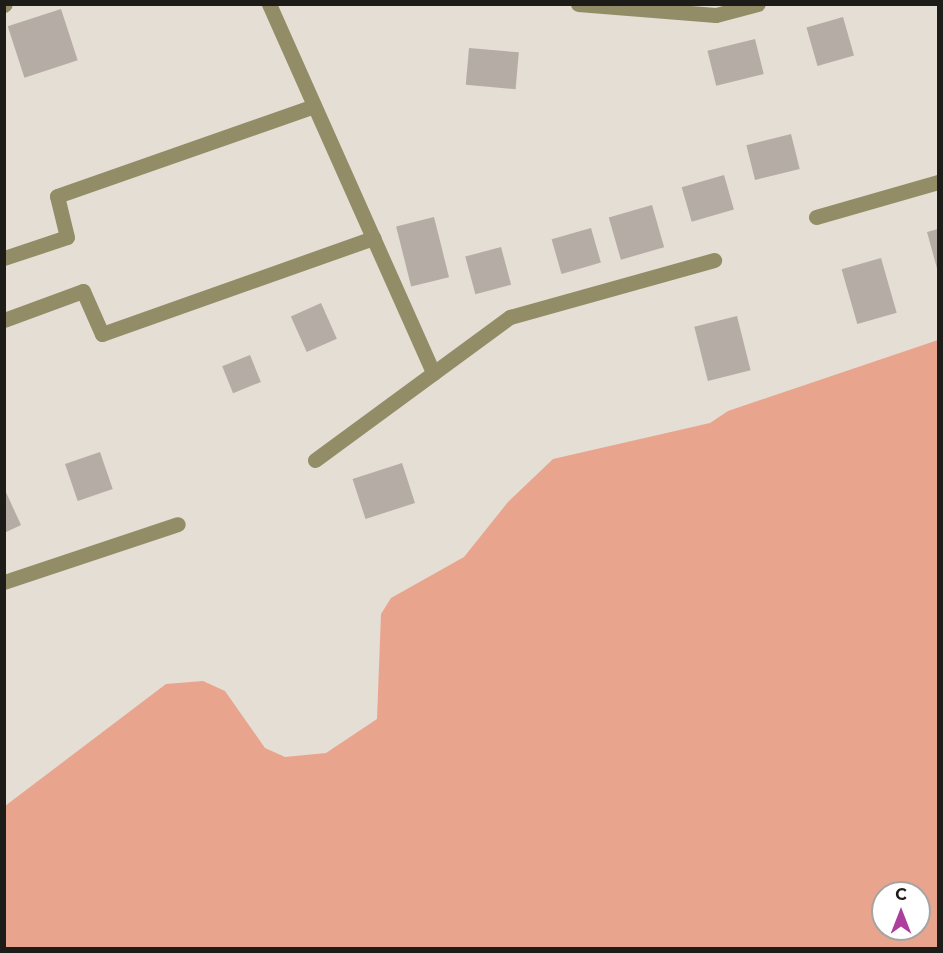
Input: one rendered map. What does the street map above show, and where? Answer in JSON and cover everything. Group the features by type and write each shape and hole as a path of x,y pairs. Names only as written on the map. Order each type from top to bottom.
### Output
{"lane":[{"path":"269,4 433,374"},
{"path":"578,4 716,15 758,4"},
{"path":"4,258 67,237 57,196 314,106"},
{"path":"816,217 939,182"},
{"path":"4,320 82,291 102,334 373,238"},
{"path":"315,460 510,317 714,260"},
{"path":"4,582 178,524"}],"shaded area":[{"path":"938,340 938,948 5,948 5,806 166,684 203,681 225,691 265,748 285,757 326,753 377,719 381,614 391,598 464,557 508,502 553,459 710,423 728,411"}],"building":[{"path":"61,9 78,60 24,78 8,26"},
{"path":"843,17 854,55 817,66 806,27"},
{"path":"755,39 764,74 716,86 707,51"},
{"path":"469,48 519,52 516,89 466,85"},
{"path":"791,134 800,169 755,180 746,145"},
{"path":"724,175 734,210 692,222 682,187"},
{"path":"652,205 664,247 621,260 609,217"},
{"path":"434,217 449,277 411,287 396,226"},
{"path":"591,228 601,263 562,274 552,239"},
{"path":"938,229 938,272 927,232"},
{"path":"501,247 511,285 475,294 465,257"},
{"path":"881,258 897,313 857,324 842,269"},
{"path":"321,303 337,339 307,352 291,316"},
{"path":"737,316 751,370 708,381 694,327"},
{"path":"250,355 261,382 233,393 222,366"},
{"path":"100,452 113,489 78,501 65,464"},
{"path":"402,463 415,503 366,519 353,479"},
{"path":"4,488 21,525 4,533"}]}
